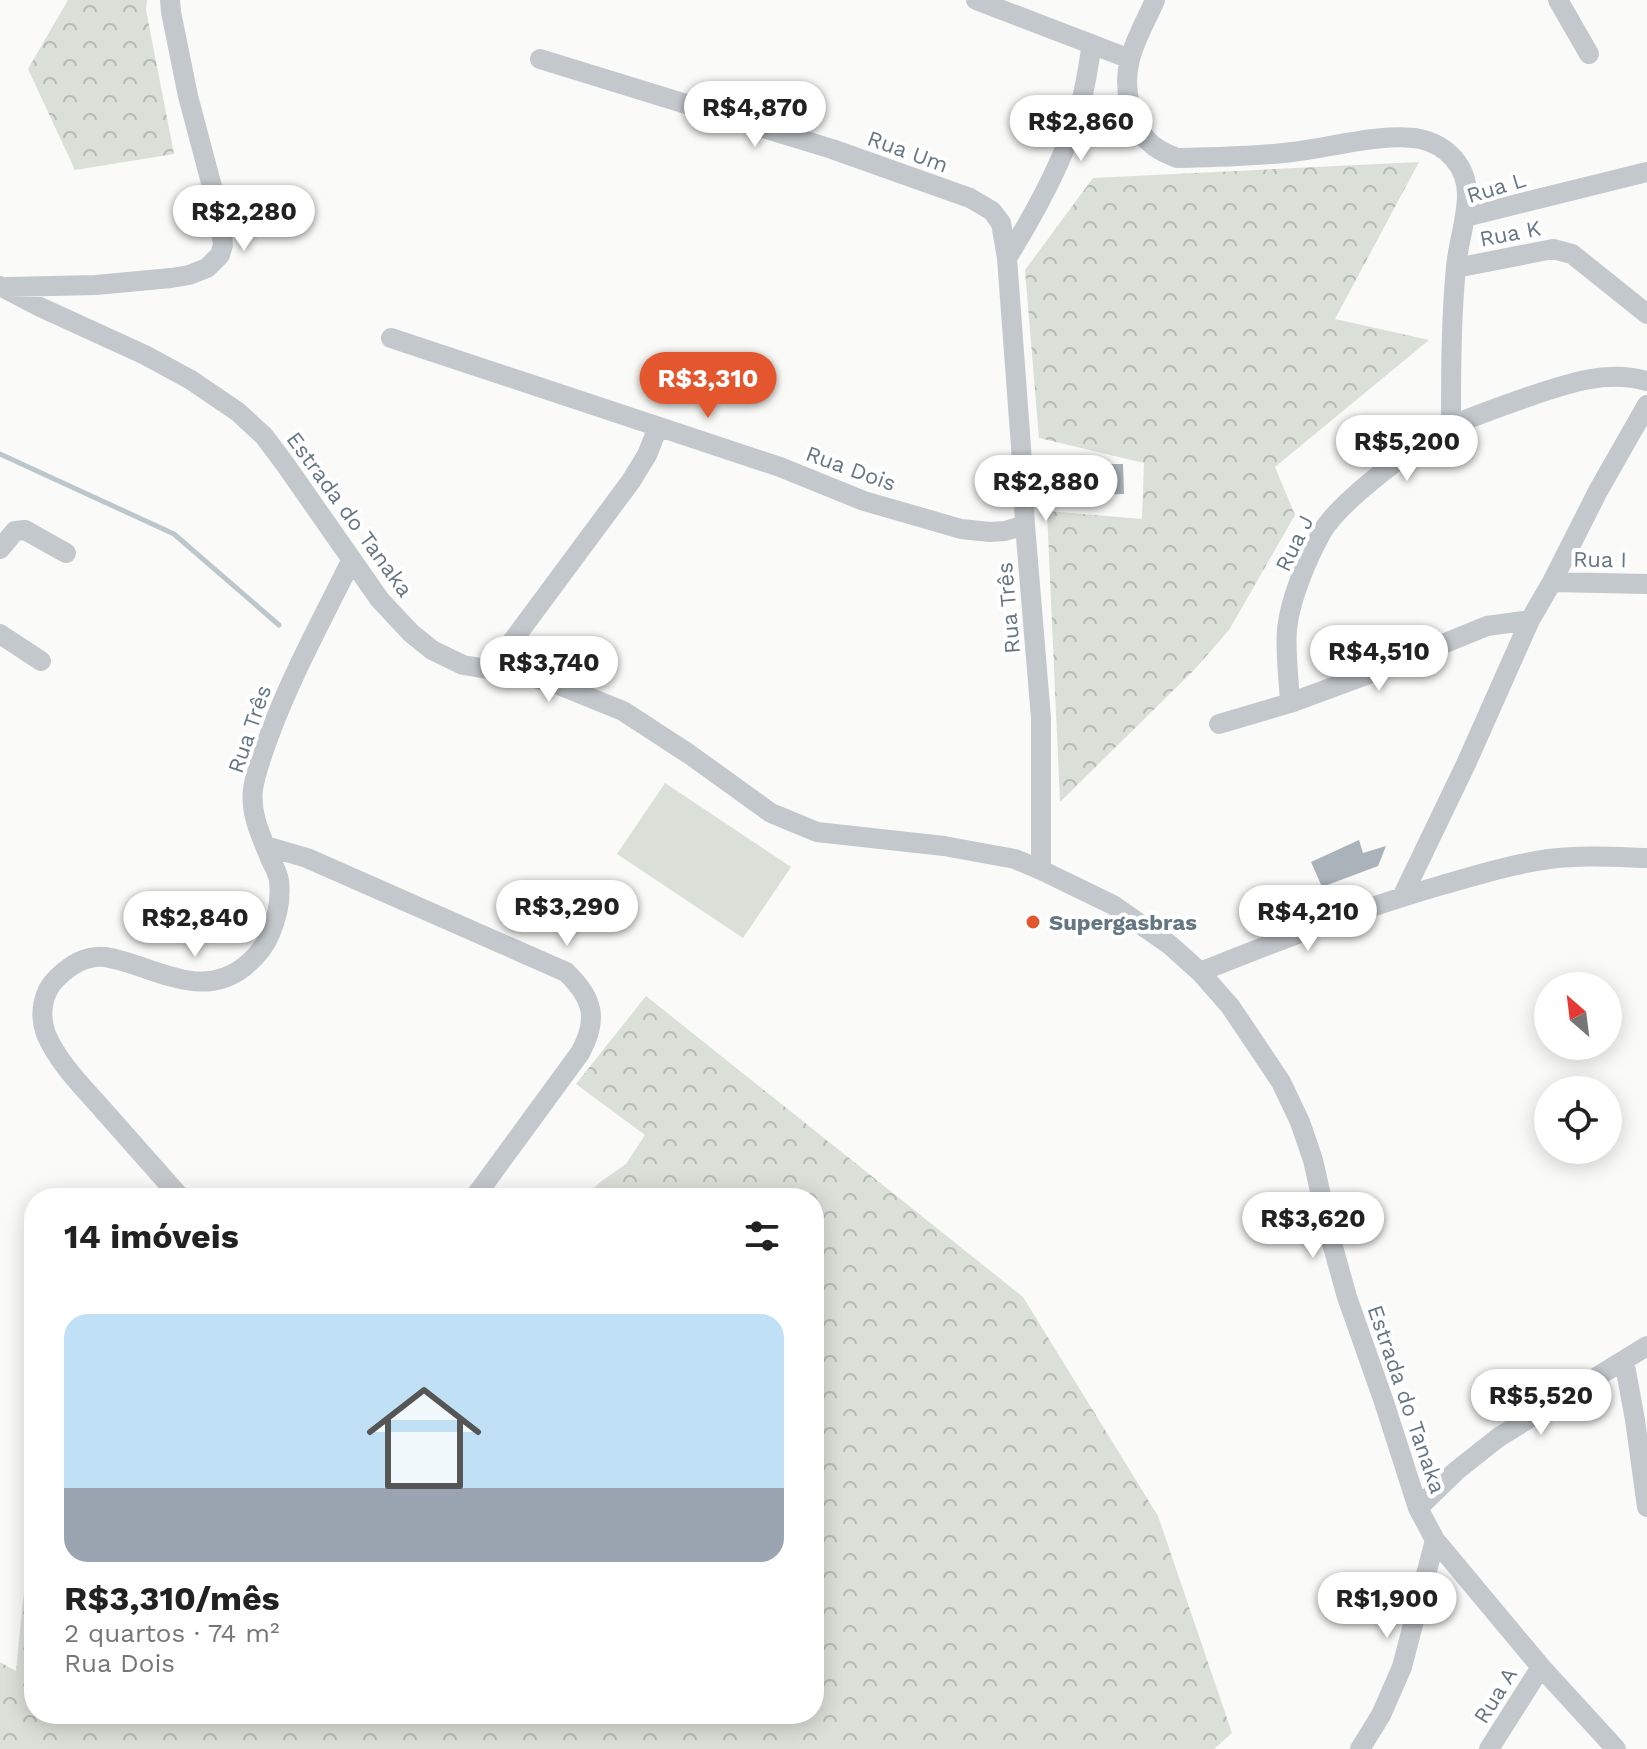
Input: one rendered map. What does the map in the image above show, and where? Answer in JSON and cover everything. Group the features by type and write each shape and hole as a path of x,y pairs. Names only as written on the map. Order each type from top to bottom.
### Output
{"street":[{"path":"2,287 96,285 171,278 207,268 220,255 223,245 221,222 188,96 170,0"},
{"path":"976,0 1130,59"},
{"path":"1155,0 1130,59 1127,83 1129,102 1138,128 1148,142 1163,153 1177,158 1206,158 1290,152 1388,138 1421,139 1456,159 1464,173 1467,192 1465,217"},
{"path":"1558,0 1589,54"},
{"path":"1007,258 1050,181 1074,125 1092,44"},
{"name":"Rua Um","path":"540,59 832,149 970,198 984,206"},
{"name":"Rua L","path":"1451,426 1452,307 1458,244 1465,217 1647,172"},
{"name":"Rua Três","path":"984,206 1001,223 1007,258 1041,718 1041,870"},
{"name":"Rua K","path":"1456,268 1545,250 1561,250 1572,254 1647,314"},
{"name":"Estrada do Tanaka","path":"2,287 145,355 191,380 238,412 264,436 380,600 432,650 463,665 554,683 623,711 771,813 817,832 959,848 1015,859 1113,905 1170,945 1200,972 1230,1006 1267,1061 1300,1122 1313,1160 1347,1297 1418,1508 1435,1540 1541,1667 1616,1749"},
{"name":"Rua Dois","path":"391,338 780,467 864,501 961,529 990,532 1025,525"},
{"name":"Rua J","path":"1290,703 1288,628 1293,602 1323,530 1341,508 1418,446 1451,426 1585,379 1647,381"},
{"path":"1402,897 1530,620 1647,405"},
{"path":"491,670 631,481 647,455 658,427"},
{"path":"0,549 15,531 25,530 66,553"},
{"name":"Rua Três","path":"172,1188 58,1055 46,1032 42,1014 44,998 54,980 71,965 87,958 103,957 154,973 194,981 220,980 237,972 256,957 269,937 278,913 279,880 254,816 253,789 257,768 280,705 351,561"},
{"name":"Rua I","path":"1552,582 1647,584"},
{"path":"1219,724 1290,703 1487,626 1530,620"},
{"path":"0,634 41,661"},
{"path":"266,846 307,858 566,972 581,987 589,1001 589,1037 481,1188"},
{"path":"1200,972 1402,897 1494,870 1591,855 1647,858"},
{"path":"1418,1508 1456,1471 1499,1437 1647,1346"},
{"path":"1624,1360 1647,1507"},
{"path":"1360,1749 1381,1715 1402,1667 1435,1540"},
{"name":"Rua A","path":"1489,1749 1541,1667"}],"green space":[{"path":"68,0 147,0 146,10 174,154 75,170 28,69"},
{"path":"1419,162 1335,319 1429,340 1275,467 1295,515 1229,630 1194,670 1060,802 1047,511 1142,519 1144,463 1039,438 1025,270 1093,178"},
{"path":"665,783 791,867 743,938 617,854"},
{"path":"646,996 1023,1297 1158,1516 1232,1733 1214,1749 0,1749 0,1662 16,1671 24,1595 24,1724 824,1724 824,1188 594,1188 626,1164 645,1135 576,1084"}],"building":[{"path":"1052,464 1123,464 1124,494 1055,496"},
{"path":"1359,840 1363,853 1386,846 1378,866 1322,887 1311,862"}],"waterway":[{"path":"0,454 174,534 279,625"}],"place":[{"name":"Supergasbras","path":"1033,922"}]}
